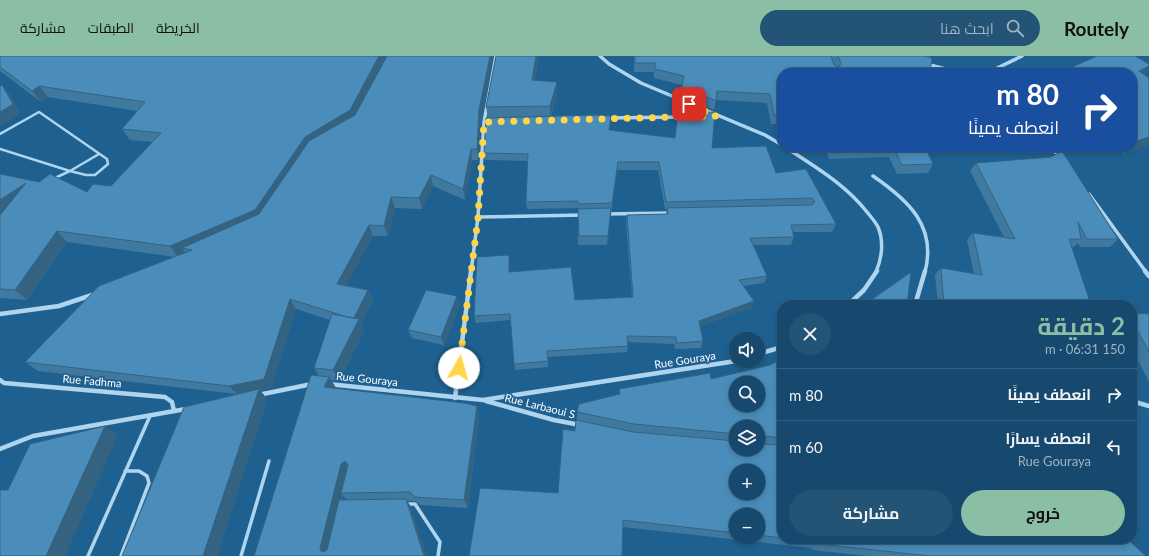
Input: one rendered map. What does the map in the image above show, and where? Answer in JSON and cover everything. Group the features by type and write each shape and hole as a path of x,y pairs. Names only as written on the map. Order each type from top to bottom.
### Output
{"street":[{"path":"455,398 478,218 484,122 496,56"},
{"path":"600,56 608,64 642,83 716,116 765,135 777,142"},
{"path":"997,68 1022,56"},
{"path":"922,62 945,68"},
{"path":"600,119 685,116"},
{"path":"708,116 716,116"},
{"path":"484,122 492,121"},
{"path":"792,152 818,169 853,196 864,208 878,228 881,246 881,263 872,279 856,300"},
{"path":"1055,152 1064,162"},
{"path":"873,176 895,191 912,207 926,234 928,240 927,261 916,300"},
{"path":"1087,191 1149,276"},
{"path":"604,214 675,213"},
{"path":"478,218 588,215"},
{"path":"0,314 59,306 102,292"},
{"path":"765,352 777,348"},
{"name":"Rue Gouraya","path":"326,383 483,400 729,362"},
{"name":"Rue Fadhma","path":"0,380 4,383 165,397 172,402 174,411"},
{"path":"256,395 318,382"},
{"name":"Rue Larbaoui S","path":"483,400 554,420 585,426"},
{"path":"1137,402 1149,406"},
{"path":"0,449 33,436 189,408"}],"lane":[{"path":"0,134 39,112 107,159 108,164 99,174 91,176 0,149"},
{"path":"49,181 99,154"},
{"path":"88,556 150,416"},
{"path":"241,556 269,461"},
{"path":"121,556 149,483 147,476 139,471 125,471"},
{"path":"399,504 415,504 440,542 438,556"}],"building":[{"path":"0,56 379,56 350,110 305,137 255,210 170,246 57,231 15,290 0,289 0,215 26,183 0,200 0,174 39,182 50,174 87,192 93,184 111,186 161,133 122,129 145,102 39,86 32,91 0,67"},
{"path":"387,56 490,56 479,110 477,149 471,149 463,189 431,175 419,198 391,197 384,226 369,225 337,284 368,290 354,318 290,299 264,379 229,386 25,362 99,286 192,250 182,248 259,214 309,141 355,115"},
{"path":"496,56 536,56 532,80 557,82 550,106 486,107"},
{"path":"635,56 831,56 834,65 839,67 841,63 838,56 924,56 932,58 931,68 777,68 777,115 774,115 770,94 717,91 716,101 682,87 684,76 655,69 655,63 635,63"},
{"path":"1097,56 1135,56 1149,64 1149,66 1139,71 1149,78 1149,137 1137,141 1137,68 1070,68"},
{"path":"2,85 13,104 0,112 0,86"},
{"path":"715,112 712,148 766,146 776,173 806,169 836,224 791,225 794,237 750,238 767,276 739,280 754,301 699,321 703,341 677,343 676,337 627,336 628,346 547,351 548,361 514,364 510,314 474,316 477,257 509,255 509,272 571,267 575,300 633,297 627,215 668,214 667,208 812,205 815,202 812,198 666,202 659,162 618,162 612,203 578,204 578,201 526,202 528,154 484,153 486,118 594,115 611,116 609,130 675,138 678,113"},
{"path":"896,152 927,152 933,164 902,165"},
{"path":"1063,152 1118,239 1087,239 1078,222 1081,239 1069,239 1089,300 944,300 941,268 982,275 973,233 1015,239 976,163 1051,157"},
{"path":"611,208 608,236 579,236 578,209"},
{"path":"911,272 908,300 871,300"},
{"path":"426,290 457,296 441,337 408,330"},
{"path":"1137,313 1149,314 1149,352 1137,329"},
{"path":"332,314 359,319 333,370 314,368"},
{"path":"777,362 777,437 765,436 765,420 729,420 729,433 634,424 577,412 579,404 620,394 619,389 710,373 711,379 757,368 765,368 765,366"},
{"path":"311,375 329,377 324,387 464,403 477,406 464,500 415,497 410,492 341,493 348,465 345,461 341,464 320,548 321,551 324,552 327,550 339,500 406,499 424,556 254,556"},
{"path":"259,389 203,556 122,556 184,407"},
{"path":"576,420 633,432 729,440 729,456 765,456 765,444 777,445 777,537 765,536 765,508 729,508 729,532 623,520 622,556 469,556 480,488 558,493 563,429 575,431"},
{"path":"105,426 46,556 0,556 0,490 8,490 30,444"},
{"path":"818,544 1133,544 1146,556 931,556"}],"route":[{"path":"459,368 478,218 484,122 716,116 689,104"}]}
